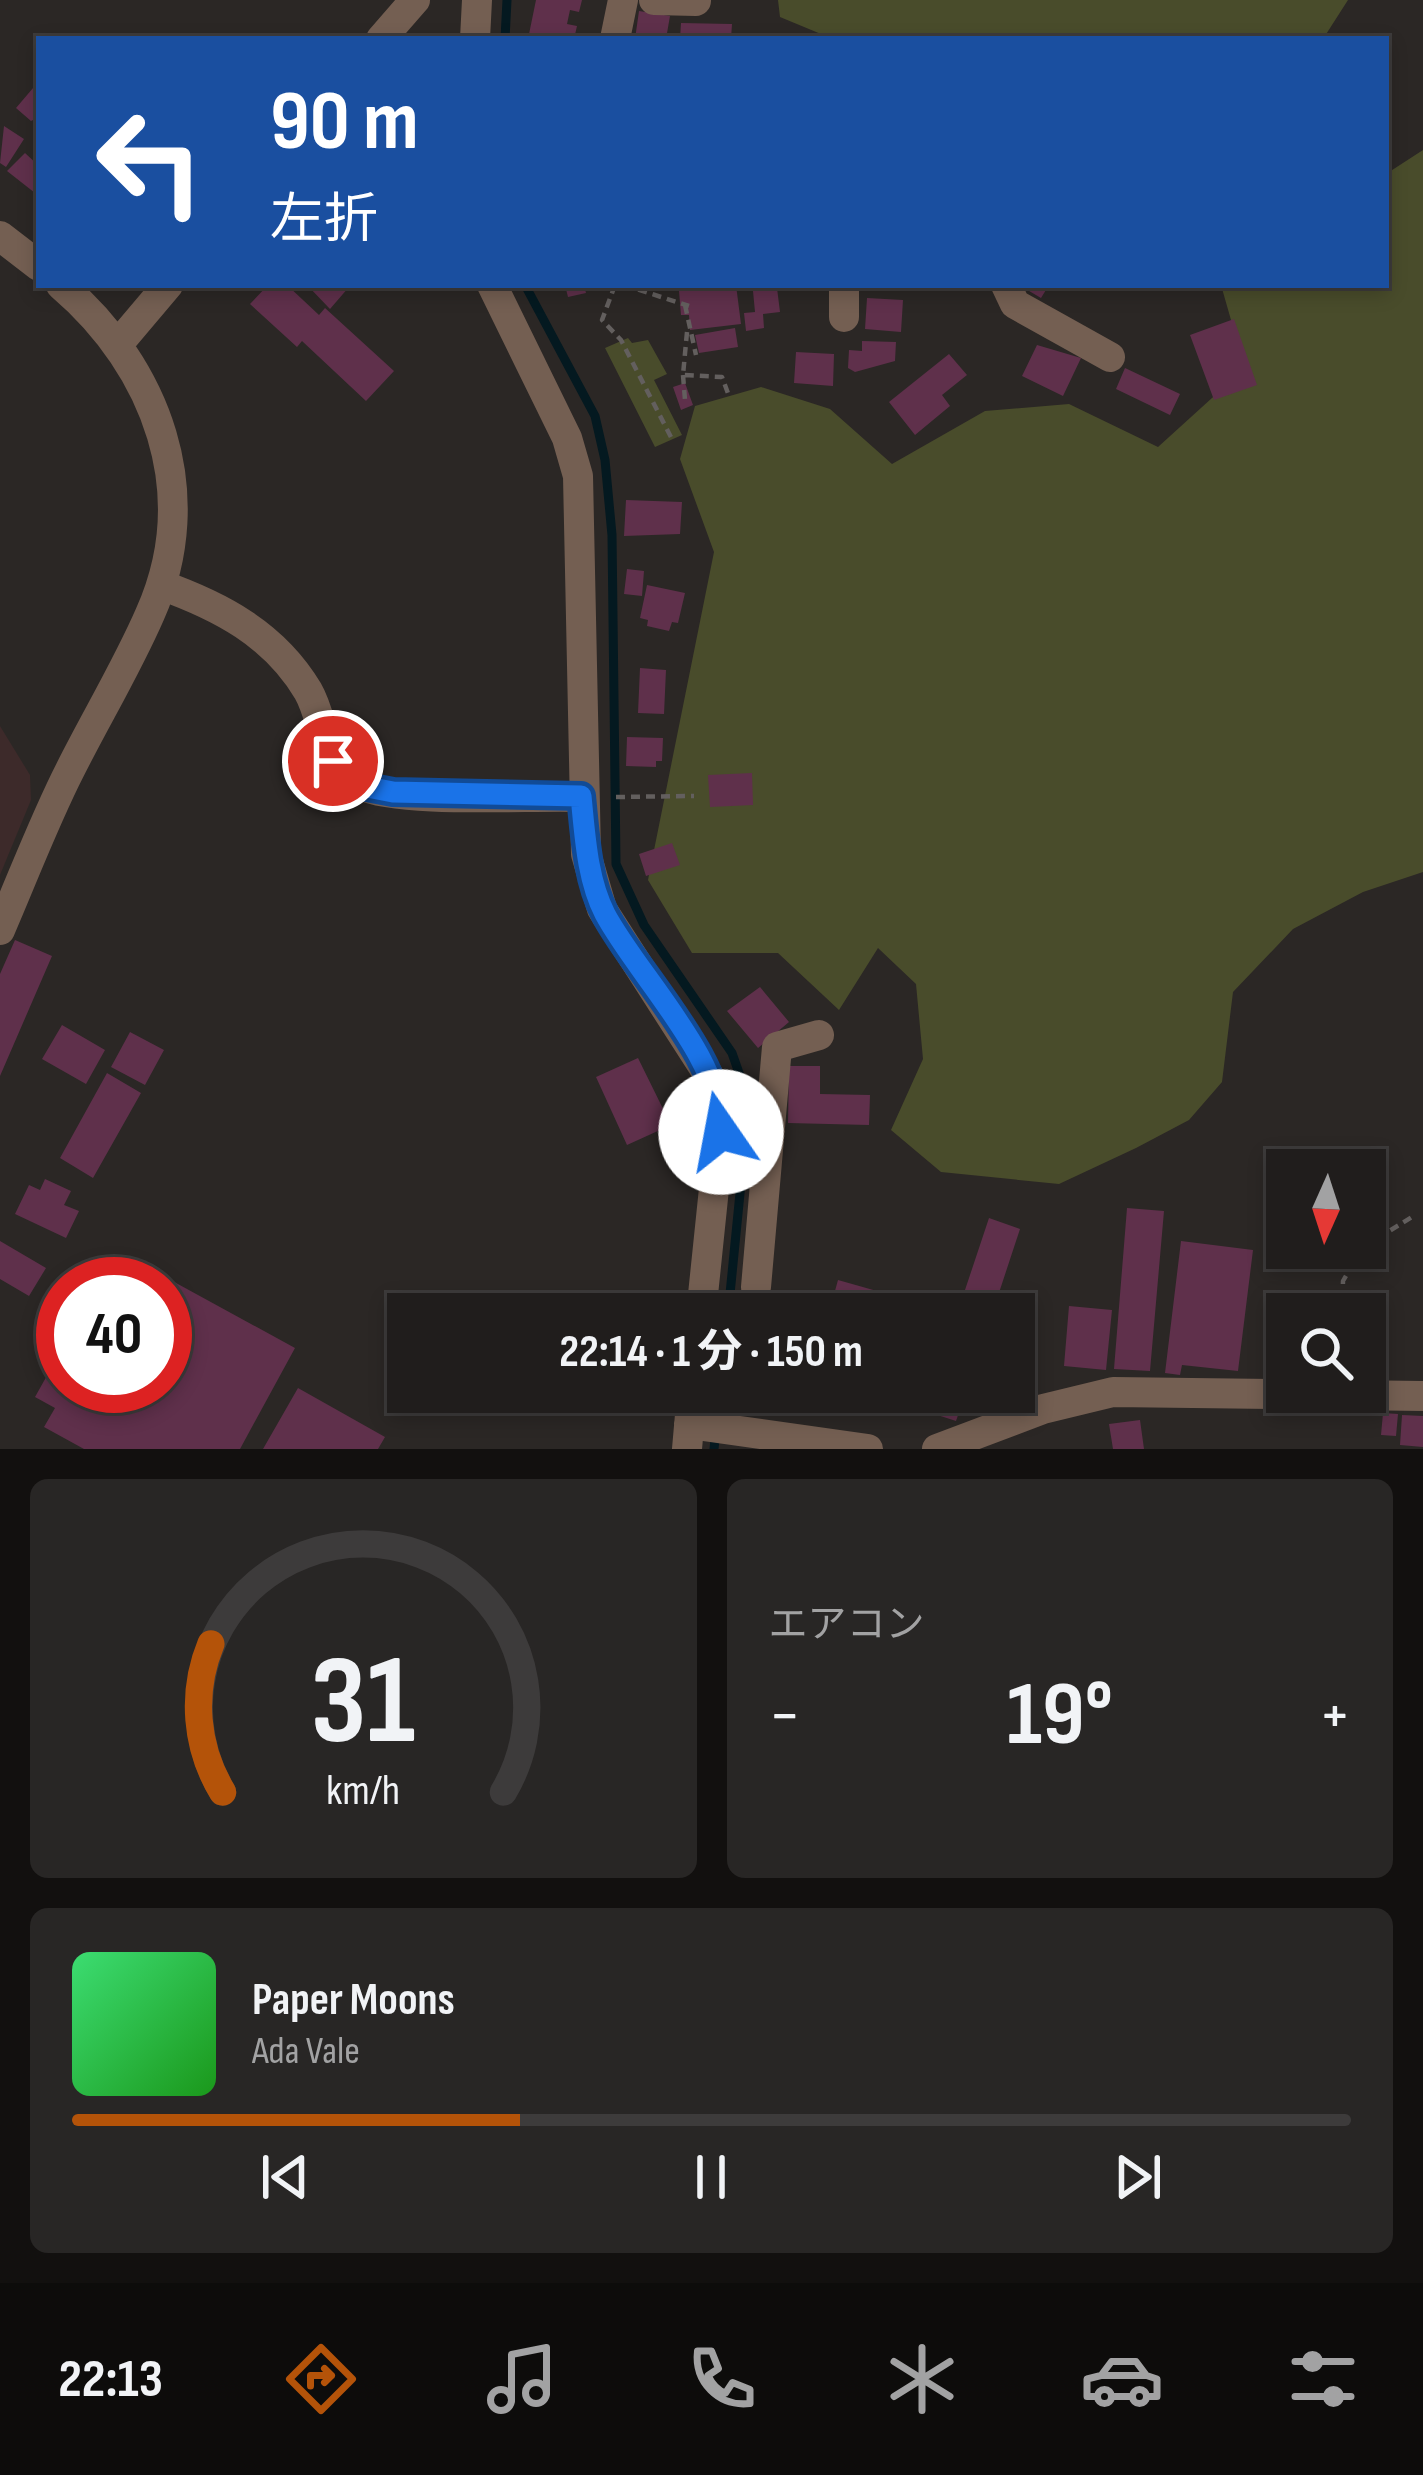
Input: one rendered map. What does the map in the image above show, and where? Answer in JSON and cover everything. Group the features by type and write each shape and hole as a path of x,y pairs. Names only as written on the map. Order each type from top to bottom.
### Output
{"street":[{"path":"384,36 415,0"},
{"path":"475,36 477,0"},
{"path":"616,36 623,0"},
{"path":"654,0 696,1"},
{"path":"0,236 36,264"},
{"path":"0,930 67,776 161,585 172,531 171,473 147,391 119,343 64,288"},
{"path":"119,343 165,288"},
{"path":"493,288 568,438 578,476 592,797 586,854 602,909 742,1121 756,1287"},
{"path":"1008,288 1016,304 1110,357"},
{"path":"161,585 221,607 278,655 307,688 333,761 362,786 393,792 592,797"},
{"path":"705,1293 742,1121 777,1047 819,1035"},
{"path":"938,1449 973,1444 1043,1408 1113,1392 1423,1396"},
{"path":"688,1436 857,1448"}],"path":[{"path":"618,288 602,320 621,340 673,441"},
{"path":"630,288 687,306 685,400"},
{"path":"649,288 651,294"},
{"path":"687,332 696,355"},
{"path":"683,375 722,377 729,396"},
{"path":"592,797 694,796"},
{"path":"1386,1233 1412,1217"}],"shaded area":[{"path":"0,726 30,775 31,800 0,875"}],"green space":[{"path":"778,0 1348,0 1325,36 826,36 780,17"},
{"path":"1423,150 1423,872 1363,892 1293,929 1233,992 1222,1082 1189,1120 1059,1184 941,1172 891,1130 923,1059 916,984 878,948 839,1010 778,953 692,953 648,880 714,552 680,459 695,406 761,387 830,409 892,464 985,411 1069,404 1158,447 1223,388 1237,341 1222,288 1389,288 1389,172"},
{"path":"628,338 632,343 648,340 667,374 654,380 682,435 655,447 605,348"}],"building":[{"path":"536,0 582,0 579,12 570,10 567,24 577,26 575,36 529,36"},
{"path":"639,11 670,16 667,36 635,36"},
{"path":"681,23 732,24 731,36 680,36"},
{"path":"36,85 36,118 31,121 16,108"},
{"path":"4,126 24,139 6,167 0,163"},
{"path":"25,153 36,163 35,193 7,171"},
{"path":"265,288 290,288 319,315 325,308 394,371 366,401 302,341 297,347 250,304"},
{"path":"310,288 348,288 330,309"},
{"path":"566,288 585,288 586,293 568,297"},
{"path":"736,288 741,324 690,330 689,315 681,315 679,291"},
{"path":"777,288 780,312 763,314 764,328 746,331 744,313 755,312 753,291"},
{"path":"1024,288 1047,288 1041,298"},
{"path":"867,298 903,300 901,332 865,329"},
{"path":"1234,319 1257,385 1214,400 1190,335"},
{"path":"735,328 738,347 699,353 695,335"},
{"path":"862,341 896,342 895,361 855,372 848,368 849,350 862,351"},
{"path":"1037,345 1081,358 1063,396 1022,376"},
{"path":"796,352 834,354 833,386 794,383"},
{"path":"949,354 967,375 942,395 950,406 915,435 889,402"},
{"path":"1125,368 1180,394 1170,415 1116,389"},
{"path":"685,383 693,405 681,410 673,387"},
{"path":"626,500 682,502 680,534 624,536"},
{"path":"627,569 644,571 642,596 624,594"},
{"path":"647,585 685,593 678,623 672,622 669,631 647,626 648,620 640,618"},
{"path":"640,668 666,670 664,714 638,713"},
{"path":"627,737 663,738 662,761 656,761 656,767 626,766"},
{"path":"752,773 753,805 710,807 708,775"},
{"path":"672,843 680,865 646,876 639,854"},
{"path":"15,940 52,956 0,1076 0,974"},
{"path":"760,987 789,1022 758,1048 727,1011"},
{"path":"62,1025 105,1050 86,1084 42,1059"},
{"path":"130,1032 164,1050 145,1085 111,1067"},
{"path":"638,1058 671,1125 627,1145 596,1077"},
{"path":"789,1066 820,1066 820,1094 870,1095 869,1125 788,1123"},
{"path":"107,1073 141,1093 93,1178 60,1158"},
{"path":"45,1179 71,1191 64,1205 79,1211 66,1238 15,1214 29,1185 40,1190"},
{"path":"1127,1208 1164,1211 1150,1371 1114,1369"},
{"path":"989,1218 1020,1229 999,1293 964,1293"},
{"path":"0,1241 36,1262 36,1284 29,1296 0,1279"},
{"path":"1181,1241 1253,1250 1238,1371 1182,1365 1180,1375 1165,1373"},
{"path":"838,1280 884,1293 834,1293"},
{"path":"192,1292 295,1348 240,1449 84,1449 44,1427 52,1413 192,1413"},
{"path":"1069,1306 1112,1310 1106,1370 1064,1366"},
{"path":"298,1388 385,1437 378,1449 263,1449"},
{"path":"931,1413 959,1413 956,1421"},
{"path":"1383,1413 1398,1414 1396,1436 1381,1435"},
{"path":"1402,1415 1423,1416 1423,1447 1400,1445"},
{"path":"1140,1420 1144,1449 1113,1449 1109,1424"}],"waterway":[{"path":"505,36 507,0"},
{"path":"527,288 595,416 605,460 612,535 616,864 644,925 732,1053 745,1090 746,1133 730,1293"},
{"path":"714,1449 718,1413"}],"route":[{"path":"333,761 362,786 393,792 581,796 586,854 602,909 712,1082 721,1132"}]}
